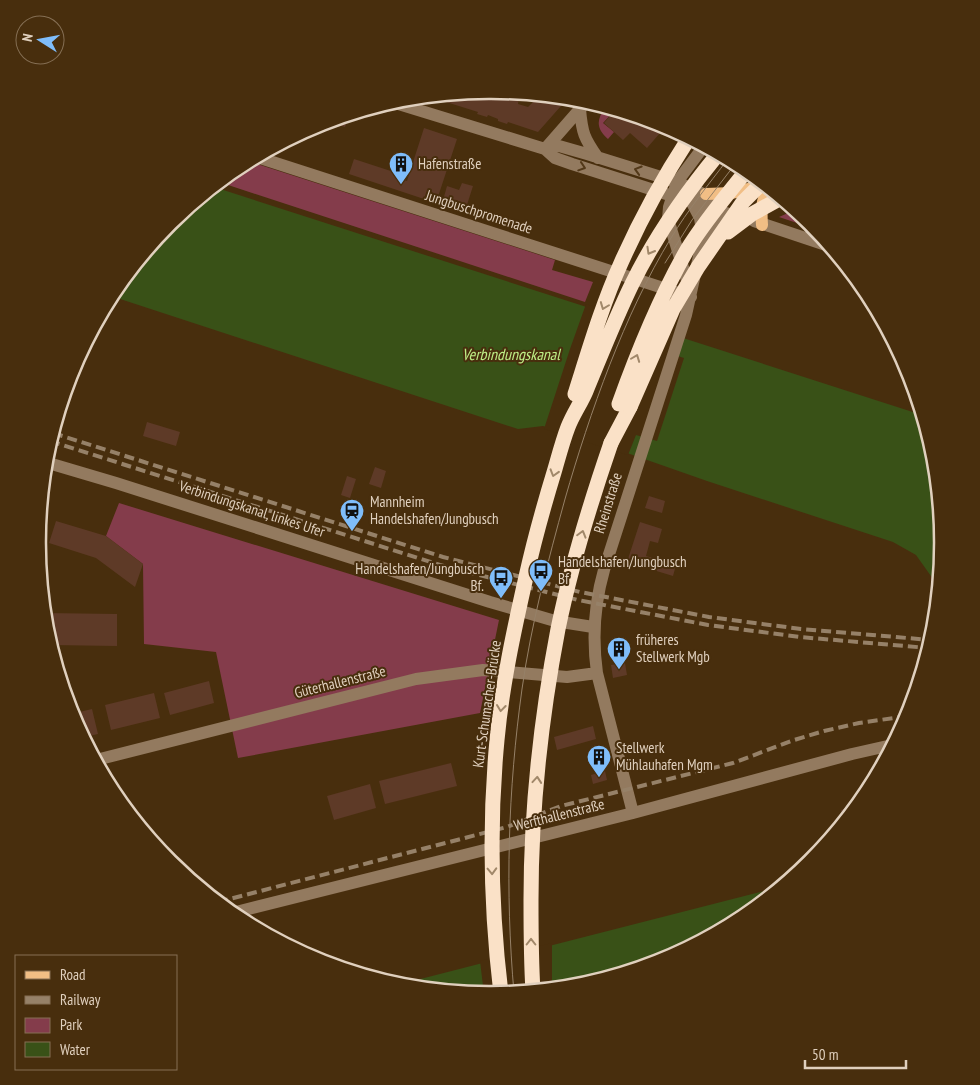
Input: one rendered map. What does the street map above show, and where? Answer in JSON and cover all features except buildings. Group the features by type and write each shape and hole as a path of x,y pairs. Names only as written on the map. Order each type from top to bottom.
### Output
{"highway":[{"path":"568,426 573,402 598,320 620,264 642,218 685,145"},
{"path":"568,426 585,394 604,344 644,262 688,192 714,159"},
{"path":"532,984 531,856 537,776 546,695 559,627 575,561 610,443 619,404 637,353 688,249 741,177"},
{"path":"610,443 630,407 673,309 698,267 711,238 757,188"},
{"path":"711,238 774,202"},
{"name":"Kurt-Schumacher-Brücke","path":"500,986 492,866 493,788 497,738 502,698 528,566 539,519 568,426"}],"main road":[{"path":"706,194 732,192 755,187"},
{"path":"762,225 761,211 765,194"}],"street":[{"path":"407,106 545,149 555,158 816,242"},
{"path":"545,149 581,108"},
{"path":"584,109 581,128 584,138 598,158"},
{"path":"545,149 559,146 677,182 706,194 734,215"},
{"path":"691,296 668,219 669,207 677,182 699,152"},
{"name":"Jungbuschpromenade","path":"265,160 691,296"},
{"path":"677,182 692,203 711,238"},
{"path":"691,296 711,238 734,215"},
{"name":"Rheinstraße","path":"633,813 597,673 593,627 604,570 691,296"},
{"name":"Verbindungskanal, linkes Ufer","path":"54,464 490,602 555,620 593,627"},
{"name":"Güterhallenstraße","path":"103,758 416,679 483,670 567,677 597,673"},
{"name":"Werfthallenstraße","path":"242,910 633,813 884,747"}],"green space":[{"path":"602,113 610,115 603,123 614,132 608,139 599,128"},
{"path":"258,164 555,260 552,270 593,282 585,302 227,185"},
{"path":"787,213 798,223 779,217"},
{"path":"119,503 499,620 480,713 238,758 216,652 144,644 143,564 106,536"}],"water":[{"name":"Verbindungskanal","path":"221,189 914,412 919,428 930,485 934,542 932,578 916,555 893,542 543,426 518,429 119,299 156,250 197,209"},
{"path":"765,891 712,927 660,952 633,963 605,971 577,978 519,985 461,985 417,980"}],"pier":[{"path":"586,304 680,334 671,354 684,358 657,441 636,435 628,455 544,429"},
{"path":"552,943 552,981 483,986 480,961"}],"tram line":[{"path":"513,985 509,917 511,803 522,689 546,569 586,432 623,331 671,238 723,165"},
{"path":"665,263 692,220 731,170"}],"railway":[{"path":"59,435 443,557 580,592 709,617 801,629 923,639"},
{"path":"58,443 440,565 578,600 708,625 800,637 921,647"},
{"path":"227,900 507,827 561,806 733,763 824,731 859,723 898,717"}],"place":[{"name":"Hafenstraße","path":"401,185"},
{"name":"Mannheim Handelshafen/Jungbusch","path":"352,532"},
{"name":"Handelshafen/Jungbusch Bf","path":"541,592"},
{"name":"Handelshafen/Jungbusch Bf.","path":"501,599"},
{"name":"früheres Stellwerk Mgb","path":"619,670"},
{"name":"Stellwerk Mühlauhafen Mgm","path":"599,778"}]}
